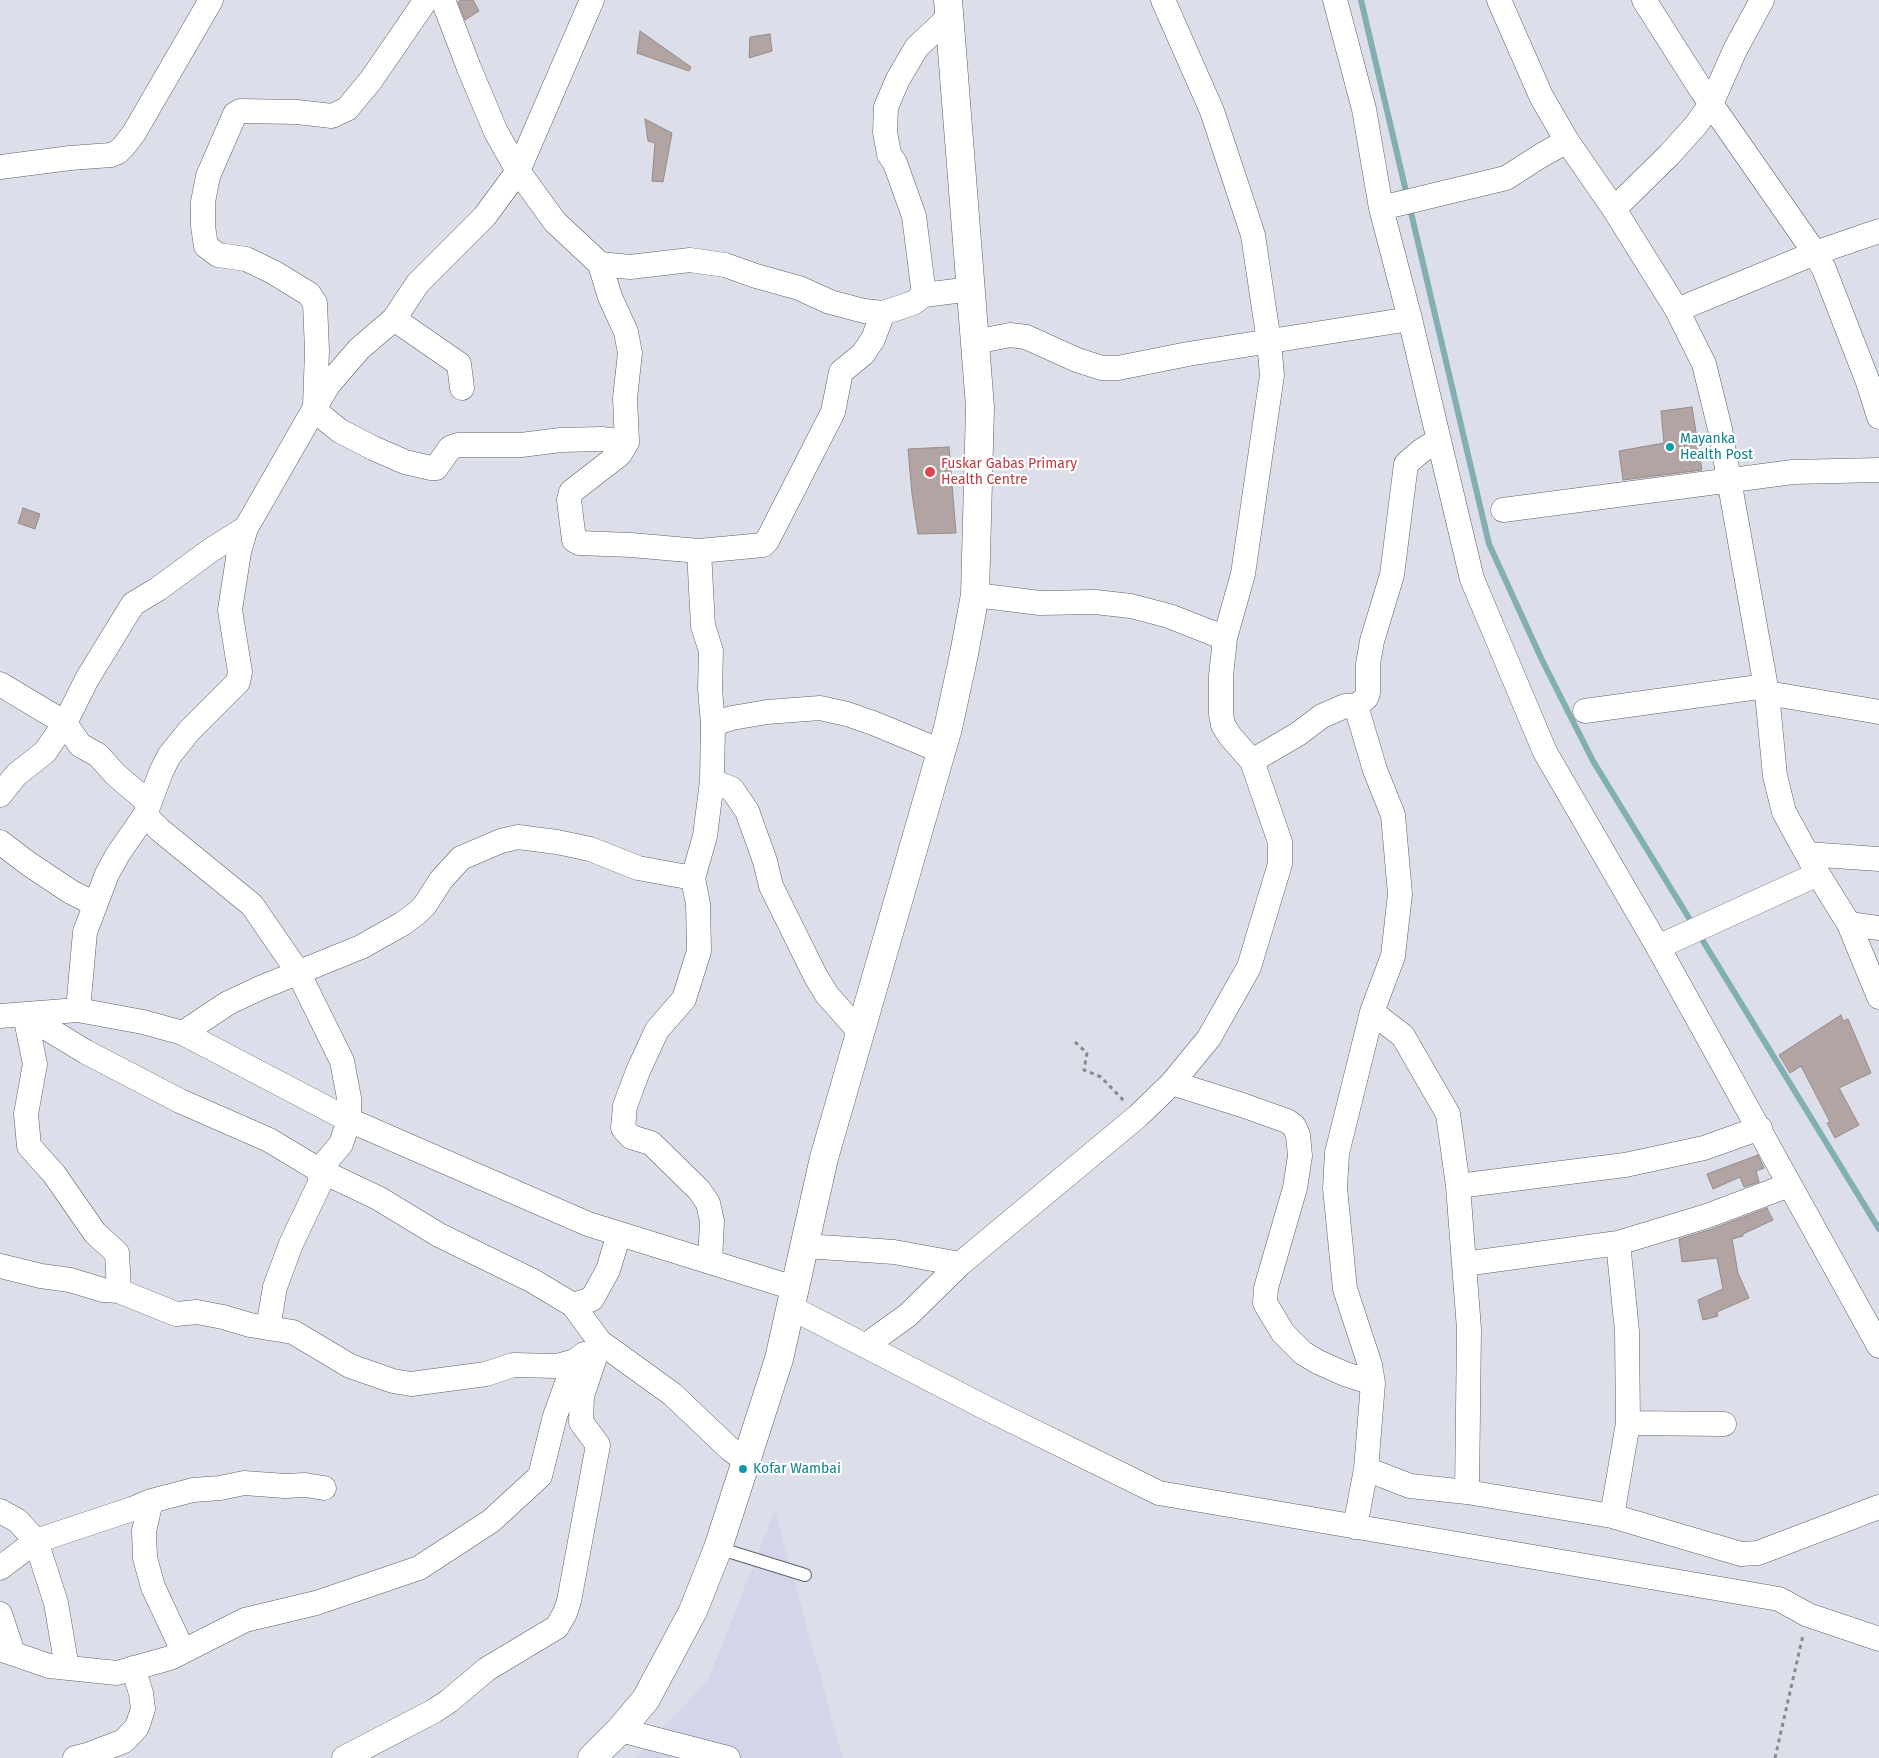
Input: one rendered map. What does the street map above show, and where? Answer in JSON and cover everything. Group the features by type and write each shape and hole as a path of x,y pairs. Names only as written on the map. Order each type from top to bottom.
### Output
{"street":[{"path":"0,167 111,155 118,152 134,133 212,0"},
{"path":"314,410 317,351 315,304 309,294 273,272 246,259 218,255 206,246 203,226 203,202 208,176 235,114 240,111 297,112 332,116 347,109 371,80 426,0"},
{"path":"444,0 469,68 496,132 518,171 555,222 600,264 610,297 626,332 630,353 625,398 627,442 620,454 571,492 569,500 574,540 579,543 632,545 699,552 763,545 767,541 833,412 842,372 863,354 873,339 883,313"},
{"path":"78,1010 85,932 95,904 118,854 147,809 161,772 170,756 189,731 238,682 240,672 230,610 239,552 246,528 328,385 359,349 394,319 418,284 485,216 518,171 592,0"},
{"path":"865,1346 908,1315 960,1264 1138,1116 1172,1083 1209,1038 1249,967 1280,864 1280,842 1252,761 1230,736 1223,725 1221,714 1221,676 1225,638 1243,574 1272,375 1269,342 1253,235 1212,111 1163,0"},
{"path":"1335,0 1364,109 1410,319 1472,579 1545,752 1665,944 1789,1185 1879,1346"},
{"path":"1499,0 1541,96 1567,141 1614,209 1677,310 1704,364 1720,429 1766,689 1775,776 1779,794 1784,812 1812,864 1850,924 1879,997"},
{"path":"1644,0 1711,104 1824,268 1868,382 1879,417"},
{"path":"1614,209 1669,155 1696,125 1711,104 1735,50 1762,0"},
{"path":"592,1758 620,1730 646,1699 693,1611 718,1548 779,1359 824,1158 941,751 964,654 975,595 980,407 949,8"},
{"path":"924,295 914,216 895,163 889,154 885,132 886,107 898,79 917,47 949,8"},
{"path":"1387,207 1506,178 1567,141"},
{"path":"1677,310 1815,253 1879,231"},
{"path":"600,264 630,267 690,260 725,265 799,288 830,302 864,311 883,313 913,303 924,295 971,289"},
{"path":"394,319 459,364 462,388"},
{"path":"975,342 1010,335 1026,337 1077,360 1102,368 1118,368 1410,319"},
{"path":"314,410 340,431 373,448 405,462 431,468 436,468 450,448 458,445 521,445 561,440 602,439 627,442"},
{"path":"1252,761 1298,734 1322,716 1344,706 1356,706 1366,698 1371,648 1392,575 1406,464 1421,451 1439,440"},
{"path":"1503,510 1793,472 1879,470"},
{"path":"0,795 16,775 45,752 65,724 87,679 133,604 158,589 211,550 246,528"},
{"path":"699,552 703,626 711,651 710,689 713,724 712,781 705,836 693,878 698,904 699,951 684,1000 657,1030 638,1071 625,1106 623,1128 631,1137 652,1143 699,1190 708,1202 712,1221 710,1262"},
{"path":"975,595 1040,603 1095,602 1131,606 1169,616 1225,638"},
{"path":"0,684 65,724 80,745 98,755 147,809 160,830 252,905 298,972 342,1061 349,1098 349,1120 341,1144 319,1170 320,1183 291,1244 276,1287 268,1328"},
{"path":"1585,711 1766,689 1879,712"},
{"path":"1355,1527 1366,1469 1373,1383 1370,1365 1345,1289 1335,1188 1337,1153 1372,1012 1393,956 1400,894 1393,815 1375,770 1356,706"},
{"path":"713,724 732,718 767,712 820,708 847,714 873,723 941,751"},
{"path":"712,781 732,789 747,811 765,861 771,886 815,976 827,995 860,1032"},
{"path":"183,1033 228,1003 361,947 402,924 425,905 441,880 461,858 501,842 518,837 557,842 590,849 638,868 693,878"},
{"path":"0,842 71,892 95,904"},
{"path":"1665,944 1705,925 1812,864 1879,859"},
{"path":"1850,924 1879,928"},
{"path":"0,1016 78,1010 143,1022 183,1033 349,1120 588,1224 710,1262 792,1298 865,1346 1159,1493 1780,1599 1808,1615 1879,1639"},
{"path":"1372,1012 1403,1036 1448,1114 1458,1186 1469,1329 1467,1492"},
{"path":"25,1015 86,1052 180,1101 269,1140 319,1170 378,1198 439,1235 533,1281 573,1305 600,1342 672,1394 730,1449 746,1461"},
{"path":"25,1015 34,1064 26,1114 29,1146 54,1174 95,1233 118,1253 119,1291"},
{"path":"1172,1083 1242,1105 1294,1126 1298,1135 1300,1156 1296,1188 1266,1288 1265,1303 1283,1333 1303,1353 1345,1374 1373,1383"},
{"path":"1458,1186 1625,1165 1704,1148 1760,1128"},
{"path":"1464,1264 1618,1243 1707,1216 1789,1185"},
{"path":"573,1305 592,1299 608,1270 619,1234"},
{"path":"1612,1516 1628,1423 1627,1331 1618,1243"},
{"path":"804,1246 894,1252 960,1264"},
{"path":"0,1266 41,1276 70,1280 103,1290 119,1291 176,1314 197,1312 293,1332 350,1366 393,1381 411,1384 486,1374 513,1365 557,1366 575,1361 600,1342"},
{"path":"344,1758 434,1711 449,1701 487,1668 557,1627 569,1601 598,1445 581,1422 582,1396 600,1342"},
{"path":"0,1614 6,1651 49,1666 117,1673 170,1658 245,1620 316,1602 419,1568 491,1521 540,1476 555,1416 575,1361"},
{"path":"1628,1423 1724,1424"},
{"path":"1366,1469 1410,1486 1467,1492 1612,1516 1741,1554 1758,1553 1879,1507"},
{"path":"0,1568 36,1541 151,1501 193,1490 220,1488 244,1483 285,1486 305,1485 324,1488"},
{"path":"151,1501 144,1532 145,1558 154,1587 183,1651"},
{"path":"0,1511 18,1521 36,1541 56,1603 68,1668"},
{"path":"75,1758 124,1741 137,1728 143,1708 142,1693 133,1668"},
{"path":"620,1730 728,1758"}],"lane":[{"path":"718,1548 805,1575"}],"path":[{"path":"1075,1042 1087,1053 1084,1070 1101,1077 1138,1116"},
{"path":"1775,1758 1808,1615"}],"shaded area":[{"path":"775,1510 843,1758 635,1758 708,1680"}],"building":[{"path":"461,0 473,0 479,11 465,20 458,2"},
{"path":"640,31 691,67 689,71 637,53"},
{"path":"770,34 772,51 749,58 750,37"},
{"path":"645,119 672,133 663,182 652,181 655,143 648,141"},
{"name":"Mayanka Health Post","path":"1692,407 1702,470 1623,480 1619,451 1664,443 1661,411"},
{"name":"Fuskar Gabas Primary Health Centre","path":"949,447 956,533 918,534 908,449"},
{"path":"23,508 40,514 35,529 18,523"},
{"path":"1841,1015 1843,1021 1848,1019 1871,1073 1839,1088 1859,1125 1835,1138 1827,1123 1830,1122 1801,1066 1790,1073 1779,1055"},
{"path":"1758,1155 1764,1168 1756,1171 1759,1182 1744,1187 1740,1177 1713,1189 1707,1174"},
{"path":"1767,1208 1773,1220 1743,1234 1743,1236 1732,1239 1738,1273 1749,1298 1717,1312 1718,1316 1703,1320 1698,1300 1723,1289 1717,1258 1682,1262 1679,1239 1712,1229"}],"waterway":[{"path":"1361,0 1489,544 1542,660 1593,761 1879,1229"}],"place":[{"name":"Mayanka Health Post","path":"1670,447"},
{"name":"Fuskar Gabas Primary Health Centre","path":"930,472"},
{"name":"Kofar Wambai","path":"743,1469"}]}
